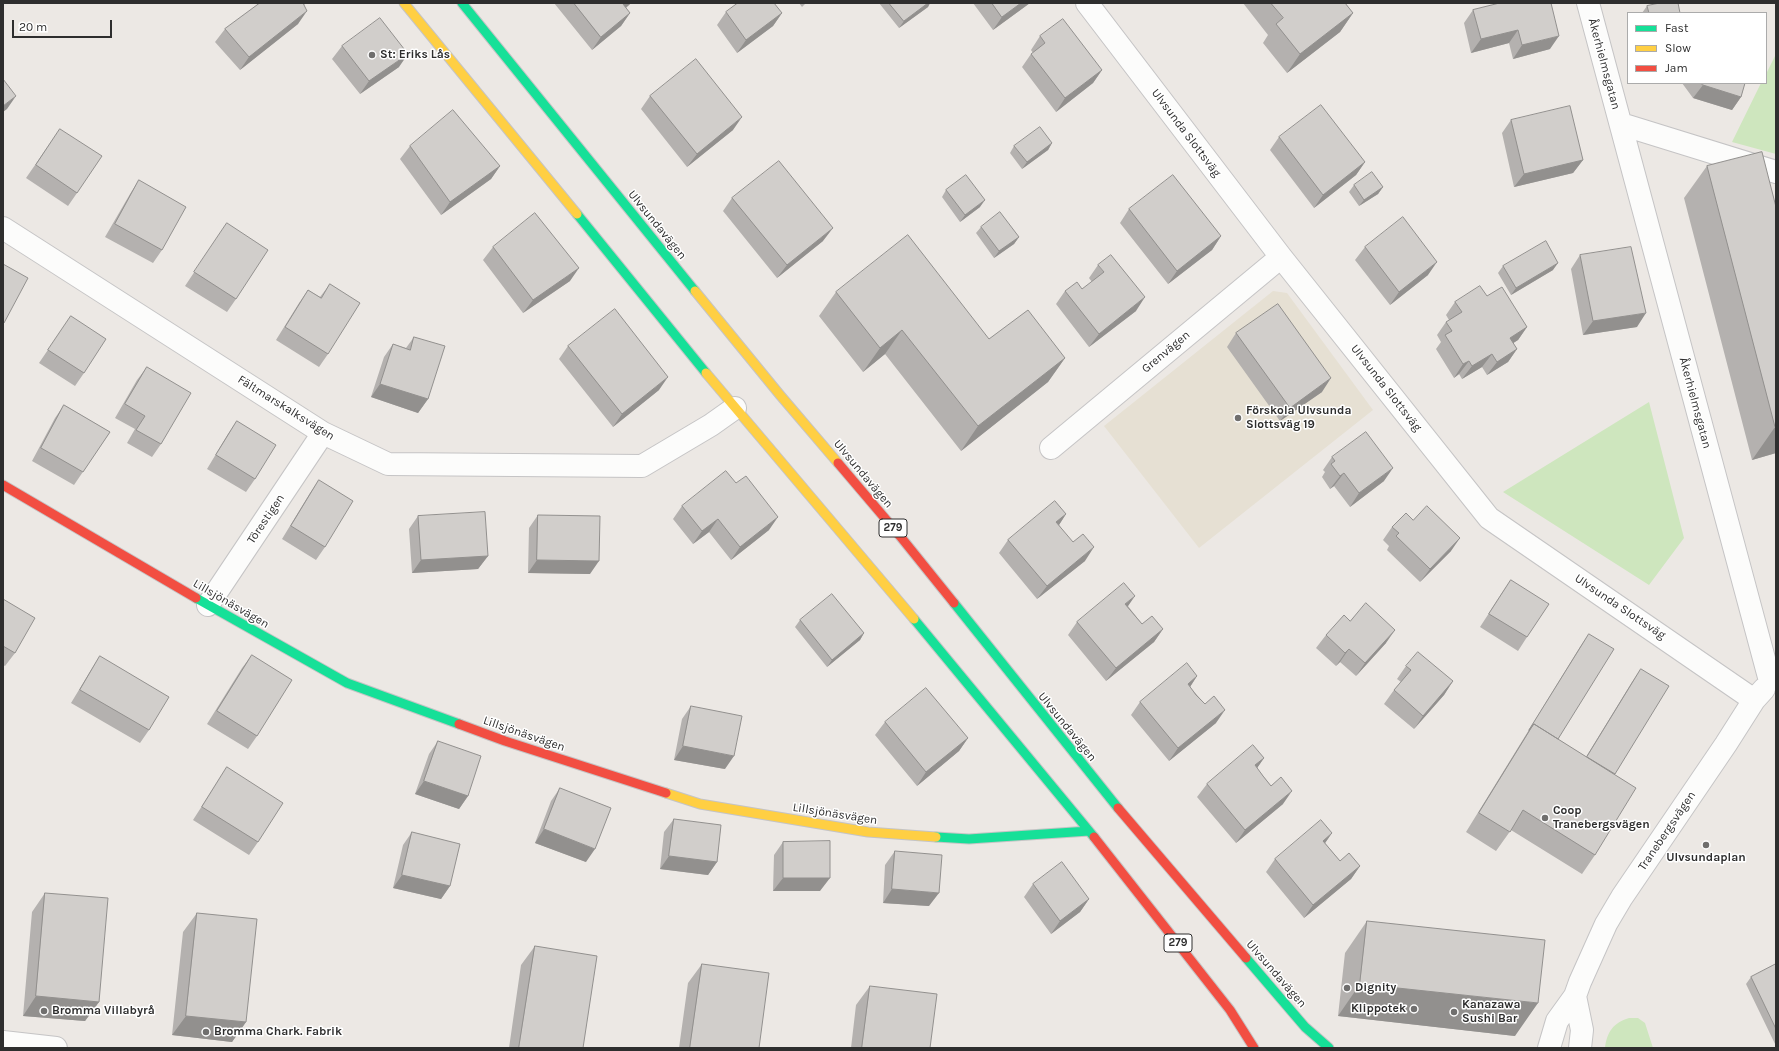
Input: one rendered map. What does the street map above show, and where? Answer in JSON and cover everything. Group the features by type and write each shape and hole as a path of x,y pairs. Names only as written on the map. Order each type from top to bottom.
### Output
{"main road":[{"name":"279","path":"404,3 734,408 868,563 1089,832 1230,1010 1254,1048"},
{"name":"Ulvsundavägen","path":"462,3 780,395 900,536 1098,784 1305,1027 1329,1048"},
{"name":"Lillsjönäsvägen","path":"3,485 208,605 347,683 505,741 700,804 868,832 969,839 1089,832"}],"street":[{"name":"Ulvsunda Slottsväg","path":"1087,3 1281,257 1489,518 1754,700"},
{"name":"Åkerhielmsgatan","path":"1588,3 1773,679"},
{"name":"Åkerhielmsgatan","path":"1621,124 1776,172"},
{"name":"Fältmarskalksvägen","path":"3,228 323,433 388,464 642,466 711,425 734,408"},
{"name":"Grenvägen","path":"1051,448 1281,257"},
{"name":"Törestigen","path":"208,605 323,433"},
{"name":"Tranebergsvägen","path":"1549,1048 1557,1021 1575,996 1606,924 1622,897 1754,700 1773,679"},
{"path":"1575,996 1582,1030 1580,1048"},
{"path":"3,1042 56,1048"}],"shaded area":[{"name":"Förskola Ulvsunda Slottsväg 19","path":"1273,291 1287,293 1373,410 1199,548 1104,426"}],"green space":[{"path":"1776,54 1776,154 1732,142 1761,84 1767,84 1767,72"},
{"path":"1649,402 1684,538 1649,585 1503,492"},
{"path":"1629,1018 1638,1018 1645,1023 1653,1048 1605,1048 1607,1037 1615,1025"}],"building":[{"path":"260,3 303,3 307,11 249,57 225,29"},
{"path":"574,3 624,3 623,4 630,13 601,37"},
{"path":"738,3 774,3 782,13 746,40 726,12"},
{"path":"889,3 928,3 904,21"},
{"path":"992,3 1021,3 1002,17"},
{"path":"1271,3 1345,3 1353,13 1300,54 1276,24 1283,18"},
{"path":"1500,3 1551,3 1559,36 1522,45 1518,30 1481,39 1473,10"},
{"path":"1660,3 1678,3 1680,12 1649,12 1647,6"},
{"path":"380,18 408,54 369,81 342,46"},
{"path":"1063,19 1102,70 1065,98 1031,54 1045,43 1040,36"},
{"path":"696,59 742,117 697,154 650,96"},
{"path":"3,79 16,96 3,106"},
{"path":"1702,84 1745,84 1741,97"},
{"path":"1321,105 1365,162 1323,195 1279,137"},
{"path":"1570,106 1583,160 1524,174 1511,120"},
{"path":"453,110 500,166 450,202 410,146"},
{"path":"1040,127 1052,143 1027,162 1014,146"},
{"path":"60,129 102,156 77,193 36,165"},
{"path":"1762,152 1776,207 1776,427 1707,166"},
{"path":"779,161 833,228 787,265 732,198"},
{"path":"1372,172 1383,187 1364,200 1354,185"},
{"path":"966,175 985,200 965,215 946,190"},
{"path":"1173,175 1221,236 1177,271 1129,209"},
{"path":"139,180 186,207 162,250 115,224"},
{"path":"1000,212 1019,237 999,251 981,227"},
{"path":"535,213 579,268 533,300 493,247"},
{"path":"1403,217 1437,262 1399,292 1365,247"},
{"path":"227,223 268,250 236,299 194,272"},
{"path":"908,235 989,339 1028,310 1065,358 978,426 902,330 880,348 836,292"},
{"path":"1546,241 1558,263 1516,288 1503,266"},
{"path":"1631,247 1646,313 1593,321 1580,255"},
{"path":"1111,255 1145,297 1099,334 1065,291 1077,282 1082,289 1104,272 1098,265"},
{"path":"3,264 28,278 4,323 3,322"},
{"path":"330,284 360,303 328,354 285,327 308,290 321,298"},
{"path":"1480,286 1487,296 1502,287 1527,327 1510,338 1517,349 1497,362 1492,354 1472,366 1469,361 1463,364 1445,335 1452,331 1446,322 1462,312 1455,302"},
{"path":"1278,304 1331,378 1290,408 1236,333"},
{"path":"615,309 668,377 622,414 568,346"},
{"path":"71,316 106,339 84,373 48,350"},
{"path":"414,337 445,346 428,399 380,384 393,344 410,350"},
{"path":"147,367 191,393 161,444 136,430 145,416 125,404"},
{"path":"64,405 110,432 83,472 41,448"},
{"path":"237,421 276,445 255,479 216,455"},
{"path":"1366,432 1393,468 1359,493 1344,473 1340,476 1331,464 1335,461 1332,457"},
{"path":"726,471 736,483 746,476 778,517 740,547 718,519 702,531 682,506"},
{"path":"319,480 353,501 325,547 291,526"},
{"path":"1055,501 1066,514 1056,522 1073,542 1083,534 1094,547 1047,586 1008,540"},
{"path":"1427,506 1460,538 1430,569 1396,536 1399,533 1392,527 1406,513 1413,520"},
{"path":"485,512 488,556 421,560 418,516"},
{"path":"538,515 600,516 599,561 537,560"},
{"path":"1511,580 1549,604 1527,637 1489,614"},
{"path":"1124,583 1135,596 1125,604 1142,624 1152,616 1163,629 1116,668 1077,622"},
{"path":"832,594 864,633 832,660 800,620"},
{"path":"3,599 35,618 15,653 3,646"},
{"path":"1366,603 1395,630 1365,663 1349,649 1345,653 1326,635 1344,615 1350,621"},
{"path":"1589,634 1614,649 1558,739 1534,724 1529,730"},
{"path":"1418,652 1453,681 1423,716 1394,690 1411,670 1406,666"},
{"path":"252,655 292,680 257,736 217,711"},
{"path":"100,656 169,697 149,730 80,690"},
{"path":"1187,663 1197,676 1188,684 1196,695 1205,704 1214,696 1225,710 1178,748 1140,702"},
{"path":"1641,669 1669,686 1615,774 1587,757"},
{"path":"926,688 968,738 926,772 885,722"},
{"path":"691,706 742,716 734,756 683,746"},
{"name":"Coop Tranebergsvägen","path":"1534,724 1636,788 1595,855 1523,810 1510,832 1479,813"},
{"path":"438,741 481,756 468,796 424,781"},
{"path":"1253,745 1264,758 1255,765 1271,786 1281,777 1292,791 1245,830 1207,784"},
{"path":"227,767 283,803 258,842 202,807"},
{"path":"560,788 611,808 595,849 544,829"},
{"path":"674,819 721,825 717,862 669,856"},
{"path":"1321,820 1332,833 1323,841 1340,861 1349,853 1360,866 1313,905 1275,859"},
{"path":"412,832 460,844 450,886 402,875"},
{"path":"830,841 830,878 783,878 783,842"},
{"path":"895,851 942,855 939,893 892,889"},
{"path":"1062,862 1089,899 1060,921 1033,884"},
{"path":"45,893 108,898 99,1002 36,996"},
{"path":"197,913 257,919 246,1022 186,1016"},
{"path":"1367,921 1545,940 1538,1003 1360,984"},
{"path":"535,946 597,956 583,1048 519,1048"},
{"path":"702,964 769,973 759,1048 690,1048"},
{"path":"1776,964 1776,1029 1751,977"},
{"path":"870,986 937,994 930,1048 862,1048"}],"traffic: fast":[{"path":"462,3 695,291"},
{"path":"577,214 706,373"},
{"path":"196,598 347,683 459,724"},
{"path":"954,603 1118,808"},
{"path":"914,619 1094,837"},
{"path":"936,837 969,839 1089,831"},
{"path":"1246,958 1305,1027 1329,1048"}],"traffic: slow":[{"path":"404,3 577,214"},
{"path":"695,291 838,463"},
{"path":"706,373 914,619"},
{"path":"666,793 700,804 868,832 936,837"}],"traffic: jam":[{"path":"838,463 954,603"},
{"path":"3,485 196,598"},
{"path":"459,724 505,741 666,793"},
{"path":"1118,808 1246,958"},
{"path":"1094,837 1230,1010 1254,1048"}],"place":[{"name":"St: Eriks Lås","path":"372,55"},
{"name":"Förskola Ulvsunda Slottsväg 19","path":"1238,418"},
{"name":"Coop Tranebergsvägen","path":"1545,818"},
{"name":"Ulvsundaplan","path":"1706,845"},
{"name":"Dignity","path":"1347,988"},
{"name":"Klippotek","path":"1414,1009"},
{"name":"Bromma Villabyrå","path":"44,1011"},
{"name":"Kanazawa Sushi Bar","path":"1454,1012"},
{"name":"Bromma Chark. Fabrik","path":"206,1032"}]}
